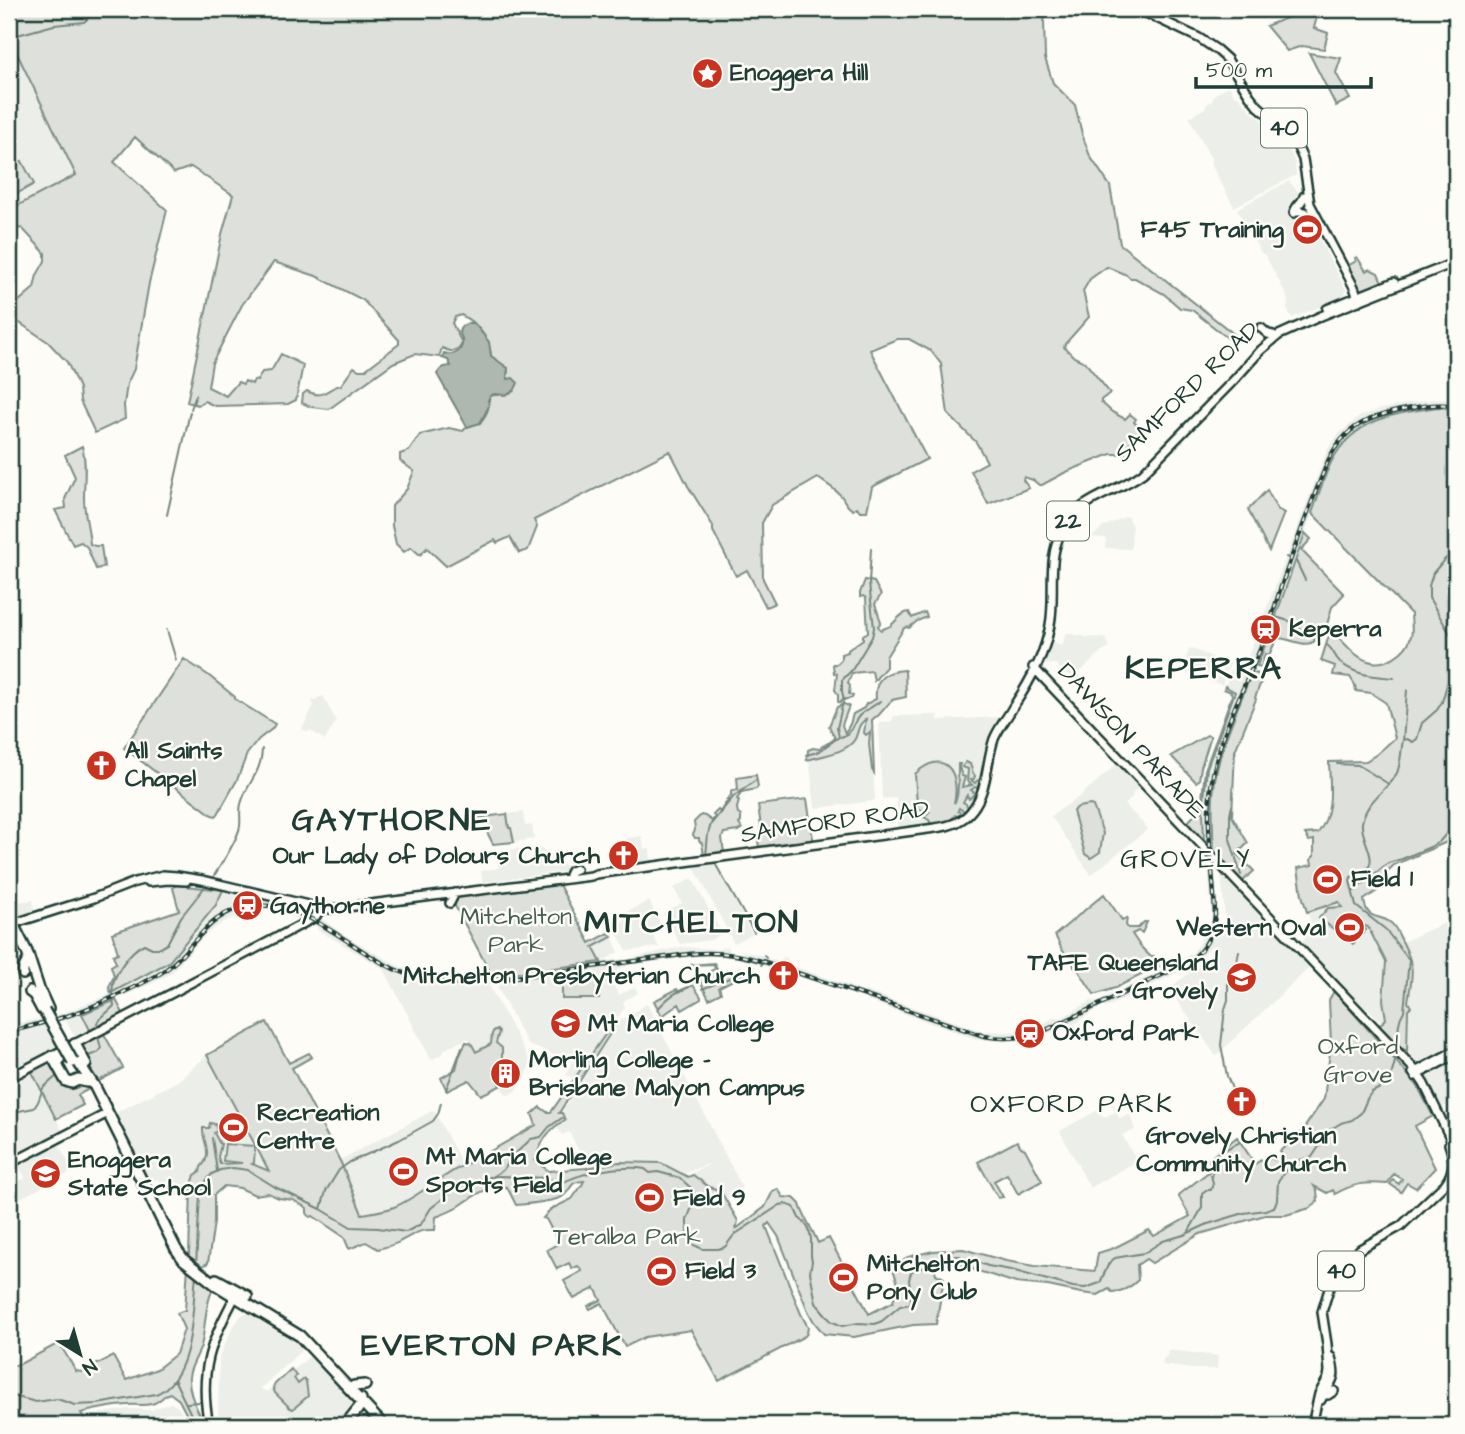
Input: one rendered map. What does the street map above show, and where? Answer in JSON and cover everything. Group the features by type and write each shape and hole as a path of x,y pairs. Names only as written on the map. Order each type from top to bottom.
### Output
{"highway":[{"path":"11,924 52,1028 81,1073 97,1092 178,1253 204,1273 280,1320 360,1392 360,1406 345,1425"},
{"path":"11,924 29,955 45,1010"},
{"path":"23,974 27,962"},
{"path":"30,992 45,1010 81,1073 92,1078 75,1044"},
{"path":"54,1058 66,1081 72,1083 81,1073"},
{"path":"98,1118 114,1123"},
{"path":"280,1320 294,1323 313,1341 360,1392 385,1425"},
{"path":"308,1352 320,1356"}],"main road":[{"name":"40","path":"1138,9 1211,45 1237,72 1258,106 1293,138 1303,159 1309,199 1355,297"},
{"name":"40","path":"1179,29 1219,57 1254,107 1283,131 1299,160 1304,196 1314,211"},
{"path":"1304,196 1295,208 1297,212 1314,211"},
{"name":"SAMFORD ROAD","path":"1034,668 1046,624 1050,555 1057,534 1075,509 1142,469 1256,349 1273,335 1296,322 1355,297 1456,260"},
{"name":"SAMFORD ROAD","path":"468,890 471,892 540,883 935,828 953,824 968,815 977,802 995,738 1034,668 1050,625 1054,554 1061,532 1073,515 1094,499 1143,473 1274,338 1355,297"},
{"path":"1261,328 1273,335"},
{"name":"DAWSON PARADE","path":"1034,668 1391,1048 1417,1072 1456,1150"},
{"name":"SAMFORD ROAD","path":"11,924 73,909 94,898 149,878 168,875 335,909 455,893 572,870 596,874"},
{"path":"468,890 477,882"},
{"path":"450,903 455,893"},
{"path":"311,906 314,918"},
{"path":"9,1078 54,1058 75,1044 314,918 321,908"},
{"path":"1404,1061 1417,1072 1456,1052"},
{"name":"DAWSON PARADE","path":"1417,1072 1449,1143 1455,1174"},
{"path":"9,1164 108,1113"},
{"name":"40","path":"1313,1425 1323,1395 1334,1378 1325,1312 1338,1275 1362,1252 1402,1230 1450,1184 1455,1174"},
{"name":"40","path":"1313,1425 1329,1367 1322,1312 1333,1276 1360,1249 1401,1226 1455,1174"},
{"path":"211,1425 205,1387 207,1361 215,1334 239,1294"},
{"path":"1317,1404 1312,1392 1325,1381"},
{"path":"1323,1395 1334,1391"}],"shaded area":[{"path":"9,37 77,176 9,210"},
{"path":"1229,86 1234,95 1287,143 1295,163 1296,175 1234,207 1189,117 1205,108 1215,94"},
{"path":"1289,181 1301,195 1306,214 1346,290 1341,298 1292,318 1287,309 1286,294 1237,209"},
{"path":"474,323 489,342 491,356 508,368 508,379 513,378 518,383 514,391 490,396 489,406 480,423 467,427 437,374 443,368 451,366 448,360 442,358 444,353 454,354 460,349 462,341 459,332 461,327"},
{"path":"1427,400 1456,401 1456,410 1437,407 1342,446 1333,459 1257,666 1248,665 1246,662 1328,448 1339,434 1360,416"},
{"path":"1127,516 1132,526 1131,549 1105,548 1106,538 1092,537 1103,527"},
{"path":"1066,633 1105,638 1110,648 1100,653 1072,680 1056,664 1041,665 1048,641 1062,646"},
{"path":"1190,648 1230,664 1222,685 1181,671"},
{"path":"1233,664 1253,672 1216,772 1212,805 1213,853 1205,844 1208,844 1205,841 1203,811 1207,768 1235,692 1225,686"},
{"path":"323,696 336,721 325,740 310,730 308,732 302,729 314,705 312,701"},
{"path":"938,715 938,720 1000,719 991,734 979,787 969,808 951,821 901,829 896,798 882,798 879,723 892,721 894,716"},
{"path":"861,718 870,718 875,799 815,807 809,759 837,751"},
{"path":"1119,762 1141,785 1125,805 1148,829 1091,875 1051,816 1079,797"},
{"path":"523,812 525,826 532,825 534,839 514,842 507,814"},
{"path":"642,836 644,849 650,849 651,862 624,866 614,855 612,844"},
{"path":"536,847 548,852 567,867 567,871 484,882 482,880 481,871 499,868 494,852 523,848 525,863 537,862"},
{"name":"TAFE Queensland - Grovely","path":"1199,847 1215,861 1212,862 1217,908 1215,926 1220,927 1225,917 1221,871 1311,966 1216,1056 1169,989 1215,952 1211,946 1195,964 1105,1008 1101,1001 1192,953 1200,943 1204,931 1210,931 1212,916 1209,861 1207,855 1204,856 1204,865 1200,866"},
{"path":"715,862 752,934 734,943 694,867 697,864"},
{"path":"9,871 19,902 33,900 33,913 18,918 11,913"},
{"path":"692,878 722,934 711,940 680,944 663,913 682,903 674,888"},
{"path":"223,890 304,907 308,915 305,914 306,918 301,920 282,913 280,908 265,907 265,912 233,918 205,935 170,974 82,1014 91,1032 76,1039 66,1021 57,1021 55,1016 131,983 182,947 216,905"},
{"path":"649,901 662,926 651,932 659,947 627,951 614,927 625,921 622,914"},
{"path":"1339,902 1368,927 1386,962 1383,1000 1386,1019 1383,1023 1366,1007 1361,1009 1301,946 1308,933 1310,919 1307,912"},
{"path":"321,918 341,933 398,966 432,977 486,977 530,1061 527,1074 516,1091 508,1095 499,1084 489,1045 476,1052 468,1038 443,1050 444,1053 431,1060 384,969 318,930 313,922 317,924 317,920"},
{"path":"1456,918 1456,1047 1416,1063 1407,1051 1408,1008 1413,969 1402,942"},
{"name":"Mt Maria College","path":"612,937 619,952 603,961 623,959 627,967 608,976 619,995 635,987 638,993 623,1001 625,1007 593,1056 574,1078 566,1075 572,1061 528,1045 497,987 502,983 497,981 495,984 491,977 600,962 593,947"},
{"path":"728,946 731,955 708,955 634,964 631,958 681,947 719,949"},
{"path":"742,951 770,960 787,958 790,965 850,986 851,994 743,959"},
{"path":"865,991 983,1031 1013,1032 1035,1026 1036,1028 1091,1001 1097,1002 1095,1004 1099,1008 1073,1025 1033,1038 1006,1042 976,1039 865,1000"},
{"path":"647,1004 742,1187 725,1198 720,1189 710,1187 692,1173 708,1164 685,1173 661,1163 624,1161 586,1165 569,1132 562,1135 556,1125 564,1121 564,1109 620,1021"},
{"path":"44,1018 59,1048 9,1074 9,1025"},
{"path":"207,1055 270,1172 250,1163 214,1165 191,1188 191,1192 172,1198 168,1190 164,1191 158,1179 148,1184 139,1166 139,1159 128,1145 114,1117 115,1113 178,1081"},
{"path":"1456,1057 1453,1101 1440,1109 1422,1077"},
{"path":"31,1070 63,1132 9,1160 9,1082"},
{"path":"1112,1101 1119,1118 1130,1115 1135,1130 1122,1135 1137,1161 1090,1188 1060,1131 1098,1110 1103,1118 1115,1112"},
{"path":"434,1110 463,1166 395,1207 361,1214 340,1160"},
{"name":"Enoggera State School","path":"58,1143 73,1171 13,1202 9,1186 25,1178 18,1164"},
{"path":"249,1311 296,1337 305,1347 261,1388 266,1392 311,1355 319,1360 356,1401 339,1425 218,1425 219,1357 233,1327 241,1316"},
{"path":"1168,1350 1218,1356 1217,1369 1162,1365"},
{"path":"171,1403 179,1408 190,1425 89,1425 82,1416 129,1409 151,1410"}],"green space":[{"path":"9,9 1048,9 1044,21 1045,58 1053,83 1075,105 1090,156 1110,186 1120,244 1235,335 1229,339 1192,310 1180,308 1164,294 1107,267 1090,279 1083,291 1089,317 1064,347 1074,357 1085,362 1110,393 1101,402 1125,419 1130,414 1146,434 1129,444 1125,454 1111,454 1042,485 1024,477 1023,480 1029,488 988,504 971,471 987,462 976,442 948,414 941,364 931,351 909,339 897,339 870,350 927,459 872,487 867,511 860,511 857,507 851,509 837,492 818,478 772,505 762,523 763,579 775,603 766,607 747,570 736,576 713,526 670,451 534,520 537,527 528,550 519,553 510,537 497,543 495,540 446,566 427,548 420,555 411,547 404,552 396,544 392,506 407,489 414,471 400,461 400,454 409,451 420,435 449,428 463,431 480,423 485,416 490,397 499,395 508,379 508,371 491,356 482,332 461,315 455,317 452,323 462,343 456,350 442,348 439,357 415,354 393,363 329,409 311,407 302,403 303,394 307,391 321,394 341,385 354,367 365,370 399,344 399,340 363,300 316,276 274,262 242,305 212,363 208,387 226,396 238,382 252,384 262,372 271,371 281,354 303,365 296,400 288,404 215,406 204,401 198,405 187,402 222,234 233,195 191,167 174,173 135,137 114,162 167,210 149,283 134,369 127,384 125,419 95,433 80,401 79,388 67,362 48,342 11,317 9,311 9,299 14,295 19,301 34,288 37,275 45,261 45,253 22,228 9,230 9,210 76,175 9,37"},
{"path":"1285,9 1319,9 1314,28 1328,33 1324,49 1302,46 1287,51 1266,26 1289,17"},
{"path":"1309,53 1341,58 1336,73 1350,99 1336,106"},
{"path":"9,157 18,163 22,161 34,184 9,198"},
{"path":"1357,257 1366,271 1370,269 1378,273 1383,284 1366,291 1359,289 1346,267 1356,261"},
{"path":"1437,407 1456,409 1456,838 1394,865 1374,884 1377,891 1364,900 1371,914 1387,920 1395,927 1410,959 1412,972 1408,1002 1411,1007 1408,1009 1407,1051 1403,1049 1401,1054 1378,1026 1386,1019 1383,1000 1386,962 1368,927 1365,926 1365,931 1353,944 1319,918 1328,908 1342,907 1339,902 1307,912 1298,868 1312,865 1314,840 1309,841 1305,834 1318,833 1327,816 1330,799 1329,762 1366,761 1395,738 1386,703 1371,693 1356,691 1350,677 1333,675 1335,666 1321,661 1331,629 1357,655 1368,661 1381,662 1400,653 1409,642 1412,631 1411,614 1312,513 1330,464 1343,444 1354,434 1378,420"},
{"path":"82,446 85,465 84,504 90,544 101,546 104,567 96,569 87,547 81,542 73,545 55,510 66,508 65,499 75,477 65,455"},
{"path":"1267,490 1277,509 1284,513 1269,551 1248,510"},
{"path":"1305,533 1311,539 1301,550 1344,594 1332,607 1324,635 1320,634 1316,640 1306,644 1277,638 1269,655 1265,654 1261,667 1257,666 1271,630"},
{"path":"865,580 874,582 881,595 875,604 881,630 909,612 912,618 925,612 927,617 909,628 904,628 886,657 886,667 874,681 872,671 852,673 848,683 849,694 853,696 840,703 835,690 837,674 834,673 833,664 837,664 841,660 841,654 848,652 868,632 866,598 860,597"},
{"path":"184,659 208,675 235,699 275,724 247,754 237,780 216,816 124,748"},
{"path":"905,670 906,697 892,700 872,720 874,773 869,744 870,732 866,735 864,733 866,719 855,739 846,748 807,760 808,750 819,749 835,738 829,726 837,707 844,704 849,706 842,725 845,733 853,714 876,699 879,681 887,674"},
{"path":"1252,672 1263,676 1235,751 1232,816 1248,843 1237,854 1254,871 1242,882 1214,852 1212,820 1214,787 1220,757"},
{"path":"1225,686 1235,692 1207,768 1203,811 1204,842 1187,823 1201,808 1205,770 1232,695 1224,689"},
{"path":"1207,735 1210,739 1199,780 1196,782 1171,756"},
{"path":"966,762 970,764 975,776 971,780 975,783 980,781 978,788 971,790 975,793 969,799 967,795 963,802 968,808 964,811 959,808 959,817 955,815 947,822 931,824 924,817 929,812 917,806 915,774 934,763 942,763 948,767 955,782 954,803 959,781 958,764 962,776 965,777 962,787 972,785 967,781 968,769 962,767"},
{"path":"756,775 758,787 742,792 737,799 738,814 741,816 739,824 742,829 724,833 724,853 704,856 702,843 693,835 694,822 701,815 712,821 715,817 713,815 718,810 720,812 730,800 727,800 731,791 738,790 737,778"},
{"path":"807,799 813,839 810,842 759,847 757,835 761,834 761,827 758,805"},
{"path":"1093,806 1103,833 1100,852 1091,858 1085,854 1073,811 1078,807"},
{"path":"507,814 514,842 493,844 487,832 474,821 475,818"},
{"name":"Mitchelton Park","path":"558,883 590,943 609,933 612,937 593,947 601,962 492,976 453,902 455,898"},
{"path":"176,885 223,890 216,905 169,962 111,993 109,987 114,976 111,966 116,963 113,955 118,953 112,933 179,910 173,888"},
{"path":"1104,894 1122,920 1127,918 1128,928 1138,928 1147,922 1142,933 1138,931 1132,934 1150,956 1154,956 1152,961 1159,966 1115,988 1094,994 1074,967 1073,961 1062,950 1055,935"},
{"path":"714,963 719,972 734,972 740,968 743,975 719,987 721,993 709,999 698,978 716,968 713,964 690,965"},
{"path":"562,980 599,981 599,999 562,999"},
{"path":"693,985 701,999 682,1010 679,1004 662,1016 654,1001 677,989 679,992"},
{"path":"1334,991 1417,1085 1433,1116 1415,1126 1435,1168 1416,1188 1407,1183 1401,1192 1390,1184 1393,1180 1399,1184 1402,1179 1394,1174 1387,1184 1360,1184 1335,1194 1333,1190 1327,1193 1314,1186 1318,1201 1310,1208 1286,1215 1265,1215 1200,1234 1152,1263 1146,1259 1137,1265 1138,1280 1119,1291 1112,1292 1109,1289 1098,1295 1016,1283 950,1262 934,1266 936,1274 944,1278 936,1324 913,1325 854,1337 824,1334 808,1311 778,1236 769,1223 766,1226 808,1327 807,1333 719,1381 691,1330 645,1337 625,1347 602,1303 590,1309 588,1306 601,1300 595,1288 574,1299 564,1281 582,1271 578,1266 572,1269 569,1263 557,1269 547,1250 559,1243 543,1218 551,1209 572,1199 584,1181 573,1184 565,1195 557,1199 521,1205 516,1205 507,1187 487,1189 436,1217 435,1230 421,1231 396,1244 378,1249 366,1242 349,1249 344,1237 313,1216 310,1217 307,1208 293,1200 268,1193 255,1195 240,1188 224,1186 214,1195 214,1222 208,1263 202,1266 189,1256 191,1188 195,1175 200,1172 207,1157 203,1128 209,1128 210,1123 215,1124 217,1131 214,1133 221,1144 218,1157 220,1164 242,1163 223,1161 225,1144 255,1146 252,1164 269,1171 207,1055 267,1022 289,1063 309,1053 312,1057 292,1068 341,1163 362,1214 386,1210 403,1203 450,1173 480,1160 482,1156 536,1125 532,1114 540,1107 551,1112 616,1022 559,1113 562,1113 565,1120 549,1132 540,1148 535,1161 549,1171 619,1162 661,1163 688,1177 693,1175 709,1187 720,1190 738,1221 736,1229 765,1207 773,1191 778,1189 783,1197 794,1198 800,1204 818,1243 829,1238 869,1314 893,1302 898,1284 893,1269 908,1257 933,1251 963,1249 1035,1266 1095,1271 1098,1253 1149,1230 1154,1236 1190,1216 1179,1197 1180,1194 1211,1170 1209,1159 1237,1137 1255,1164 1272,1157 1274,1160 1282,1155 1280,1151 1300,1134 1324,1099 1331,1044 1329,1000"},
{"path":"116,1000 124,1015 91,1032 82,1014"},
{"path":"494,1030 499,1032 496,1043 502,1048 502,1059 495,1070 500,1086 481,1095 469,1080 447,1091 441,1078 456,1069 466,1042 471,1043 476,1052 491,1044"},
{"path":"104,1034 123,1068 97,1082 80,1046"},
{"path":"45,1063 89,1089 78,1095 83,1105 56,1119 31,1070"},
{"path":"1017,1141 1025,1149 1042,1181 1018,1194 1007,1174 994,1181 1003,1197 998,1198 978,1162"},
{"path":"188,1266 196,1278 197,1275 209,1284 212,1291 201,1346 189,1377 192,1396 204,1425 192,1425 179,1400 170,1393 151,1404 115,1406 81,1413 89,1425 9,1425 9,1366 20,1364 59,1343 76,1371 82,1372 113,1356 126,1380 157,1369 176,1354 184,1329 177,1313 185,1310"},
{"path":"291,1369 298,1384 304,1379 306,1381 308,1396 293,1409 273,1388"}],"waterway":[{"path":"9,36 54,25 84,22 92,9"},
{"path":"191,409 196,395"},
{"path":"167,515 190,412"},
{"path":"844,700 842,680 852,670 872,637 874,628 869,583 871,549"},
{"path":"1398,1048 1409,960 1385,929 1356,906 1350,881 1351,877 1364,871 1371,860 1362,829 1367,809 1397,773 1403,740 1413,742 1417,739 1422,723 1442,702 1453,664 1453,639 1429,598 1429,586 1433,573 1456,550"},
{"path":"1296,561 1305,580"},
{"path":"1276,617 1295,623 1302,632 1315,639"},
{"path":"167,630 176,660"},
{"path":"1327,645 1338,660 1352,670 1394,678"},
{"path":"1403,741 1407,690"},
{"path":"841,737 850,731 860,715 880,701"},
{"path":"806,755 818,752 839,737 837,728 843,702"},
{"path":"212,879 239,832 241,804 259,766 262,749"},
{"path":"1337,764 1358,765 1387,783"},
{"path":"706,856 711,824 733,797 756,780"},
{"path":"1230,837 1232,806"},
{"path":"1354,891 1388,863 1430,847 1447,833 1456,830"},
{"path":"1230,839 1241,875"},
{"path":"716,865 754,932"},
{"path":"113,995 114,981 127,959 144,944 152,948 167,944 181,917 204,888"},
{"path":"1232,1089 1221,1045 1228,984 1239,951"},
{"path":"702,989 742,973"},
{"path":"657,1010 672,996 689,987"},
{"path":"99,1028 97,1023 114,1006 113,999"},
{"path":"85,1057 97,1053 101,1048 98,1037"},
{"path":"446,1090 462,1047"},
{"path":"196,1265 200,1195 206,1181 220,1170 248,1170 351,1227 406,1232 421,1224 431,1208 459,1186 483,1178 547,1178 560,1184 598,1171 638,1168 680,1178 693,1190 695,1199 687,1220 687,1236 694,1245 703,1249 725,1247 734,1235 780,1205 794,1207 808,1228 811,1238 810,1272 816,1303 831,1321 842,1326 875,1324 900,1306 910,1304 911,1272 949,1256 959,1256 988,1266 1085,1288 1100,1283 1109,1263 1115,1258 1144,1253 1163,1241 1208,1224 1274,1207 1278,1181 1286,1170 1300,1160 1312,1157 1331,1129 1361,1113 1372,1092 1390,1080 1397,1054"},
{"path":"9,1113 34,1108 43,1088 58,1075"},
{"path":"321,1209 326,1191 339,1170 433,1121 441,1103"},
{"path":"493,1176 503,1170 531,1139 541,1137 562,1118"},
{"path":"212,1138 217,1171"},
{"path":"1189,1231 1202,1208 1202,1193 1211,1190 1215,1156 1240,1142"},
{"path":"9,1395 36,1402 57,1399 75,1405 156,1394 169,1385 185,1358 192,1323 196,1274"},
{"path":"174,1379 196,1425"},
{"path":"187,1403 200,1402"}],"railway":[{"path":"57,1019 101,1003 159,974 223,915 251,906 271,906 308,917 394,969 432,981 471,983 689,954 718,953 765,962 984,1036 1016,1038 1046,1030 1187,963 1207,942 1215,915 1209,803 1220,747 1267,632 1288,566 1328,461 1342,439 1360,424 1371,419 1419,406 1456,406"},
{"path":"9,1032 46,1022"}],"place":[{"name":"Enoggera Hill","path":"707,73"},
{"name":"F45 Training","path":"1307,230"},
{"name":"Keperra","path":"1266,629"},
{"name":"All Saints Chapel","path":"102,765"},
{"name":"Our Lady of Dolours Church","path":"623,856"},
{"name":"Field 1","path":"1328,879"},
{"name":"Gaythorne","path":"247,906"},
{"name":"Western Oval","path":"1349,928"},
{"name":"Mitchelton Presbyterian Church","path":"783,976"},
{"name":"TAFE Queensland - Grovely","path":"1241,977"},
{"name":"Mt Maria College","path":"565,1024"},
{"name":"Oxford Park","path":"1030,1033"},
{"name":"Morling College - Brisbane Malyon Campus","path":"506,1074"},
{"name":"Grovely Christian Community Church","path":"1241,1102"},
{"name":"Recreation Centre","path":"234,1127"},
{"name":"Mt Maria College Sports Field","path":"403,1171"},
{"name":"Enoggera State School","path":"45,1174"},
{"name":"Field 9","path":"650,1198"},
{"name":"Field 3","path":"662,1271"},
{"name":"Mitchelton Pony Club","path":"844,1278"}],"district":[{"name":"KEPERRA","path":"1204,668"},
{"name":"GAYTHORNE","path":"392,820"},
{"name":"GROVELY","path":"1186,859"},
{"name":"MITCHELTON","path":"692,922"},
{"name":"OXFORD PARK","path":"1072,1104"},
{"name":"EVERTON PARK","path":"492,1345"}],"park label":[{"name":"Oxford Grove","path":"1358,1061"},
{"name":"Teralba Park","path":"627,1237"}]}
